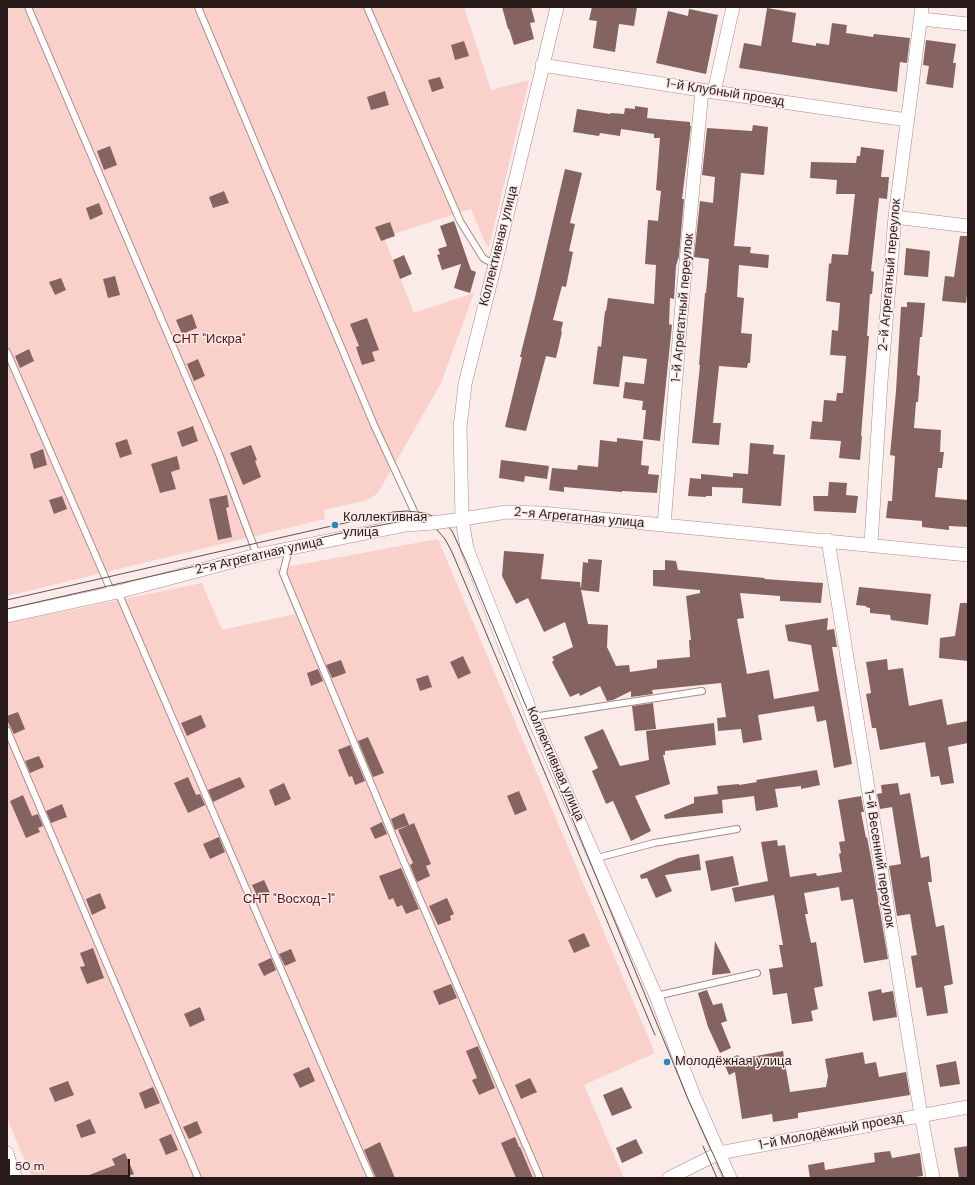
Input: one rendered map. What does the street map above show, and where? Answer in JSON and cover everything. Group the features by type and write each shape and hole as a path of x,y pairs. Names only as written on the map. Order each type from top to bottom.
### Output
{"street":[{"name":"Коллективная улица","path":"557,7 542,65 496,265 465,384 460,428 459,520 467,549 533,717 656,996 694,1096 730,1178"},
{"name":"1-й Агрегатный переулок","path":"664,525 681,323 708,91 733,7"},
{"path":"921,13 968,24"},
{"name":"2-й Агрегатный переулок","path":"871,544 881,381 895,217 921,13"},
{"name":"1-й Клубный проезд","path":"542,65 907,120"},
{"path":"895,217 968,226"},
{"name":"2-я Агрегатная улица","path":"7,616 115,592 289,548 406,525 459,520 507,512 541,513 871,544 968,555"},
{"name":"1-й Весенний переулок","path":"828,540 921,1115 933,1178"},
{"name":"1-й Молодёжный проезд","path":"669,1178 719,1153 968,1107"},
{"path":"7,1153 16,1178"}],"lane":[{"path":"28,7 219,454 257,555"},
{"path":"198,7 374,425 426,524"},
{"path":"367,7 460,221 483,258 496,265"},
{"path":"7,352 115,592 371,1178"},
{"path":"289,548 283,573 400,852 540,1178"},
{"path":"533,717 702,691"},
{"path":"7,730 198,1178"},
{"path":"596,858 654,843 737,829"},
{"path":"656,996 757,973"}],"green space":[{"name":"СНТ \"Искра\"","path":"7,7 464,7 491,90 529,80 489,247 485,243 471,209 384,237 414,313 474,293 441,383 378,493 368,500 324,510 325,519 7,596"},
{"name":"СНТ \"Восход-1\"","path":"438,539 655,1053 584,1085 624,1178 32,1178 7,1118 7,623 202,583 222,630 295,614 276,569"}],"building":[{"path":"502,7 531,7 535,22 530,23 534,39 514,45"},
{"path":"592,7 637,7 634,26 619,24 615,52 593,48 597,21 589,20"},
{"path":"767,8 796,13 792,42 816,46 816,43 829,45 832,23 847,25 846,33 873,37 874,34 910,38 907,63 900,62 897,92 739,68 744,43 761,46"},
{"path":"689,9 718,15 706,74 656,63 668,11 688,16"},
{"path":"926,40 956,44 953,63 956,63 953,88 926,84 929,66 923,65"},
{"path":"464,41 469,56 455,60 451,45"},
{"path":"440,77 444,88 432,92 428,80"},
{"path":"385,91 389,105 371,110 367,97"},
{"path":"635,106 648,108 647,118 690,122 691,126 682,199 684,199 679,256 676,266 674,299 670,298 669,324 672,325 660,441 643,439 646,410 642,410 643,401 623,398 625,382 644,384 647,359 623,356 619,387 593,384 598,346 601,347 608,298 654,304 656,265 645,264 648,220 658,221 661,191 656,190 660,138 654,138 654,134 621,129 620,136 600,133 599,136 573,132 577,109 610,114 624,114 625,108 635,109"},
{"path":"753,125 768,127 764,175 741,173 734,246 751,247 750,253 769,255 768,268 739,265 737,297 744,298 741,333 752,334 750,363 748,363 747,368 719,366 713,423 721,423 719,445 692,443 709,259 694,257 700,201 713,203 715,177 702,175 707,128 752,131"},
{"path":"110,146 117,165 104,170 97,151"},
{"path":"861,147 884,150 881,177 889,177 887,199 879,198 871,271 874,272 872,294 870,294 867,336 869,336 860,460 839,458 841,441 810,439 812,421 822,422 824,400 836,401 837,393 843,393 846,356 830,355 832,330 838,331 840,303 826,301 829,263 831,264 832,254 848,255 855,194 836,194 837,180 810,178 811,162 856,163 857,156 860,156"},
{"path":"565,169 582,173 570,223 575,224 569,251 573,252 566,287 562,286 553,320 563,322 562,332 556,358 546,356 526,431 505,427 522,357 520,357"},
{"path":"224,191 229,203 213,208 209,197"},
{"path":"99,203 103,214 90,220 86,208"},
{"path":"454,221 471,270 476,272 470,293 454,288 461,264 442,270 437,255 440,254 438,249 447,246 440,226"},
{"path":"390,222 395,236 381,241 375,227"},
{"path":"960,236 968,236 968,287 966,303 942,301 945,276 954,277"},
{"path":"906,248 930,251 928,277 904,275"},
{"path":"404,255 412,274 400,279 393,260"},
{"path":"115,276 120,295 108,298 103,279"},
{"path":"61,278 66,290 55,295 49,282"},
{"path":"907,302 925,303 922,337 920,337 917,375 920,376 914,428 941,430 940,452 944,452 942,468 938,468 935,497 968,500 968,527 949,526 949,530 922,527 922,521 886,518 888,501 892,501 895,456 890,455 896,391 901,307 907,307"},
{"path":"192,314 197,328 182,334 176,320"},
{"path":"367,318 379,350 372,352 375,361 362,365 356,347 359,346 350,324"},
{"path":"29,349 34,361 20,368 15,356"},
{"path":"198,359 205,376 194,381 187,364"},
{"path":"193,426 198,441 182,447 177,432"},
{"path":"617,438 643,441 641,465 649,466 648,474 659,475 657,493 622,492 564,487 564,492 549,490 552,468 577,470 578,465 598,467 600,440 617,442"},
{"path":"127,439 132,454 120,458 115,443"},
{"path":"750,443 774,445 773,454 785,455 781,506 742,503 743,488 712,487 712,496 688,496 690,478 701,479 701,474 733,477 733,473 748,474"},
{"path":"251,445 257,460 255,461 261,477 243,485 230,453"},
{"path":"43,449 47,465 34,469 30,454"},
{"path":"177,456 180,469 171,472 176,489 160,493 151,464"},
{"path":"501,460 549,466 547,479 525,476 524,482 499,478"},
{"path":"829,482 847,483 846,495 858,496 856,513 814,511 813,496 828,496"},
{"path":"227,495 229,507 226,508 232,537 218,540 209,499"},
{"path":"62,496 67,509 54,514 49,500"},
{"path":"504,551 544,554 541,579 580,582 581,589 583,562 588,563 588,559 602,560 599,592 581,590 588,624 608,625 607,647 616,666 629,665 630,672 657,668 657,660 690,657 689,640 691,640 686,596 700,593 700,590 653,586 653,570 665,570 665,560 676,561 678,570 765,578 764,579 823,583 821,603 780,601 780,596 740,593 744,618 737,619 747,674 769,670 774,699 819,691 811,645 788,641 785,625 828,618 827,630 834,629 837,647 832,647 852,764 834,768 826,720 817,722 814,706 758,715 762,740 743,743 741,729 718,731 717,718 726,717 721,683 652,690 653,694 631,697 631,691 613,700 607,701 600,686 580,696 579,693 570,697 552,662 554,660 552,657 573,647 565,622 544,632 528,598 516,604 502,576"},
{"path":"859,587 931,594 928,625 891,620 890,615 870,613 870,608 856,605"},
{"path":"960,603 968,603 968,661 939,658 940,638 955,636"},
{"path":"463,656 471,673 458,679 450,662"},
{"path":"887,659 888,670 903,668 909,706 942,699 947,725 968,721 968,743 948,747 954,783 941,785 939,776 931,777 925,742 880,750 876,728 872,728 866,694 871,693 866,662"},
{"path":"341,660 346,673 332,678 326,665"},
{"path":"318,669 323,681 311,686 307,673"},
{"path":"428,675 432,687 420,691 416,679"},
{"path":"653,703 656,729 635,731 632,706"},
{"path":"18,712 25,729 14,734 7,720 7,716"},
{"path":"201,715 206,727 187,736 181,723"},
{"path":"714,723 716,745 665,751 665,755 663,755 670,784 635,796 651,831 631,841 613,801 606,804 592,771 598,768 584,737 603,729 620,766 649,760 646,731"},
{"path":"368,737 384,773 373,777 358,741"},
{"path":"350,745 365,781 355,785 352,776 349,777 338,750"},
{"path":"39,756 44,767 30,773 25,761"},
{"path":"817,770 820,785 801,789 801,786 775,789 778,807 756,811 754,796 722,800 723,813 665,819 664,815 694,803 694,797 718,794 717,786 739,785 757,782 756,780"},
{"path":"188,777 196,795 200,794 205,805 188,813 174,783"},
{"path":"240,777 245,787 213,802 208,790"},
{"path":"284,783 291,799 275,806 269,790"},
{"path":"898,783 900,795 910,793 921,858 929,856 932,882 928,882 936,927 944,925 953,984 944,986 948,1013 927,1016 922,987 916,988 911,956 917,955 910,914 897,916 889,866 901,864 892,807 880,809 877,794 882,793 881,785"},
{"path":"519,791 527,810 515,815 507,796"},
{"path":"23,795 32,816 38,814 43,826 38,828 40,832 26,838 10,801"},
{"path":"861,796 864,812 861,812 873,869 888,959 864,963 853,899 841,901 839,887 804,893 808,914 805,914 811,943 816,942 823,986 814,988 818,1009 811,1011 813,1021 792,1024 787,993 773,995 769,969 783,967 779,945 783,945 774,895 735,902 732,888 768,881 761,842 777,840 778,846 785,845 790,877 816,873 817,876 842,872 839,842 845,841 838,800"},
{"path":"62,804 67,817 51,823 46,811"},
{"path":"404,813 409,825 395,830 391,819"},
{"path":"382,822 387,834 375,839 370,828"},
{"path":"414,823 431,864 426,866 430,876 417,882 410,865 413,863 398,830"},
{"path":"219,837 225,852 210,859 203,844"},
{"path":"699,854 701,870 665,875 672,891 656,898 647,878 641,879 640,875 678,858"},
{"path":"733,856 739,885 711,891 705,861"},
{"path":"401,868 419,909 406,914 402,905 397,907 393,898 389,900 379,876"},
{"path":"264,880 270,893 258,898 252,885"},
{"path":"100,893 106,908 92,915 86,899"},
{"path":"447,898 454,914 450,916 451,920 438,925 429,906"},
{"path":"584,933 590,946 574,953 568,940"},
{"path":"715,941 731,973 712,975"},
{"path":"93,948 104,978 87,984 80,967 85,966 80,953"},
{"path":"291,949 296,961 285,966 279,954"},
{"path":"271,958 276,970 264,976 258,964"},
{"path":"451,984 457,998 439,1005 433,991"},
{"path":"881,989 882,993 893,991 897,1017 873,1021 868,992"},
{"path":"707,990 713,1005 722,1003 727,1021 721,1023 731,1048 720,1053 708,1027 698,993"},
{"path":"200,1007 205,1020 190,1027 184,1014"},
{"path":"478,1046 495,1088 479,1095 472,1080 477,1078 466,1051"},
{"path":"783,1051 790,1092 826,1087 828,1076 825,1059 863,1052 865,1064 876,1062 879,1077 906,1072 910,1095 798,1113 798,1118 773,1122 772,1114 742,1119 735,1072 729,1075 723,1061 738,1055 740,1059"},
{"path":"956,1061 960,1084 940,1087 936,1065"},
{"path":"309,1067 315,1081 300,1088 293,1074"},
{"path":"530,1078 537,1092 521,1099 515,1085"},
{"path":"68,1081 74,1095 55,1102 49,1088"},
{"path":"153,1087 160,1103 145,1109 139,1093"},
{"path":"622,1087 632,1108 612,1116 603,1095"},
{"path":"90,1119 96,1133 81,1138 76,1125"},
{"path":"197,1121 202,1133 189,1139 183,1127"},
{"path":"171,1134 178,1150 166,1155 159,1139"},
{"path":"515,1137 533,1178 516,1178 501,1143"},
{"path":"636,1139 643,1153 622,1163 616,1148"},
{"path":"380,1142 395,1178 376,1178 364,1150"},
{"path":"968,1146 968,1178 959,1178 954,1148"},
{"path":"890,1151 892,1158 920,1153 923,1176 907,1178 810,1178 808,1165 824,1162 825,1170 875,1162 874,1153"},
{"path":"125,1153 134,1174 124,1178 84,1178 115,1165 112,1159"}],"tram line":[{"path":"7,600 393,512 407,511 426,513 446,524 452,531 466,561 688,1099 724,1178"},
{"path":"7,609 355,530 403,521 431,523 445,539 452,552 655,1035"},
{"path":"703,1146 717,1178"}],"place":[{"name":"Коллективная улица","path":"335,525"},
{"name":"Молодёжная улица","path":"667,1062"}]}
